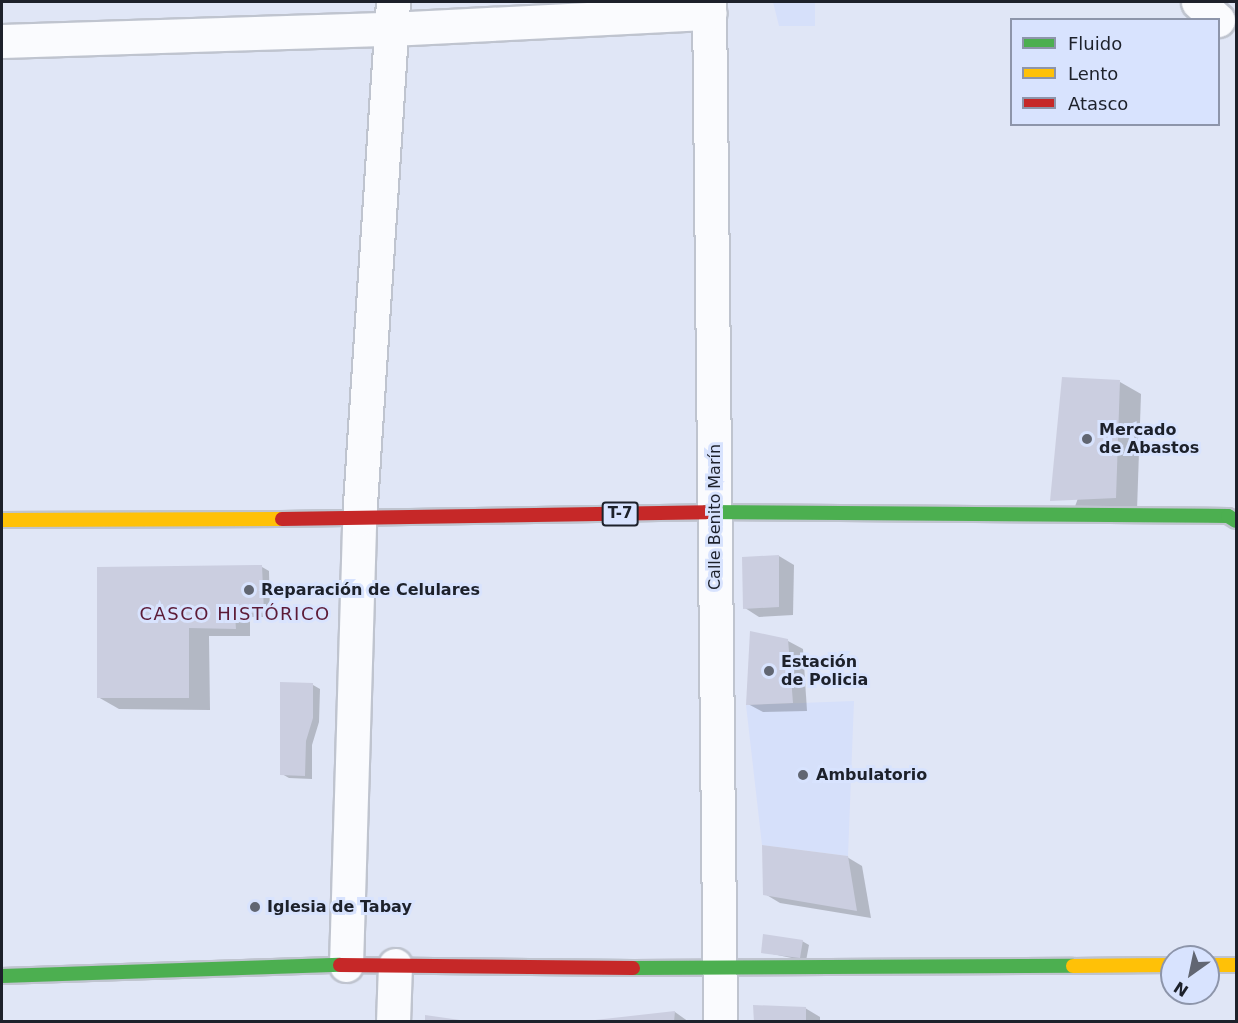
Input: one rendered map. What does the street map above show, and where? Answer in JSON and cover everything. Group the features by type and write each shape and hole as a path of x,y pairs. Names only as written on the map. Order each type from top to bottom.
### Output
{"highway":[{"name":"T-7","path":"2,520 358,519 716,512 1228,516 1236,521"},
{"path":"2,976 346,965 719,969 1160,965"},
{"path":"1220,965 1236,965"}],"street":[{"path":"1198,2 1216,18"},
{"path":"2,41 392,15 710,7"},
{"name":"Calle Benito Marín","path":"710,7 720,1022"},
{"path":"346,965 358,519 392,15"},
{"path":"1220,22 1236,36"},
{"path":"393,1022 395,965"}],"shaded area":[{"path":"773,2 815,2 815,26 779,26"},
{"name":"Ambulatorio","path":"854,701 848,856 762,845 746,705"}],"building":[{"name":"Mercado de Abastos","path":"1062,377 1120,380 1116,498 1050,501"},
{"path":"779,555 779,607 743,609 742,557"},
{"path":"262,565 264,613 235,614 236,629 189,628 189,698 97,698 97,567"},
{"name":"Estación de Policia","path":"750,631 788,639 793,703 746,705"},
{"path":"280,682 313,683 313,718 306,741 305,776 280,775"},
{"path":"762,845 848,856 857,911 763,895"},
{"path":"763,934 803,940 800,958 761,953"},
{"path":"753,1005 806,1007 806,1022 754,1022"},
{"path":"675,1011 674,1022 595,1022 595,1020"},
{"path":"425,1015 460,1020 460,1022 425,1022"}],"traffic: fast":[{"path":"706,512 1228,516 1236,521"},
{"path":"2,976 340,965"},
{"path":"633,968 1073,966"}],"traffic: slow":[{"path":"2,520 282,519"},
{"path":"1073,966 1160,965"},
{"path":"1220,965 1236,965"}],"traffic: jam":[{"path":"282,519 706,512"},
{"path":"340,965 633,968"}],"place":[{"name":"Mercado de Abastos","path":"1087,439"},
{"name":"Reparación de Celulares","path":"249,590"},
{"name":"Estación de Policia","path":"769,671"},
{"name":"Ambulatorio","path":"803,775"},
{"name":"Iglesia de Tabay","path":"255,907"}],"district":[{"name":"CASCO HISTÓRICO","path":"235,614"}]}
